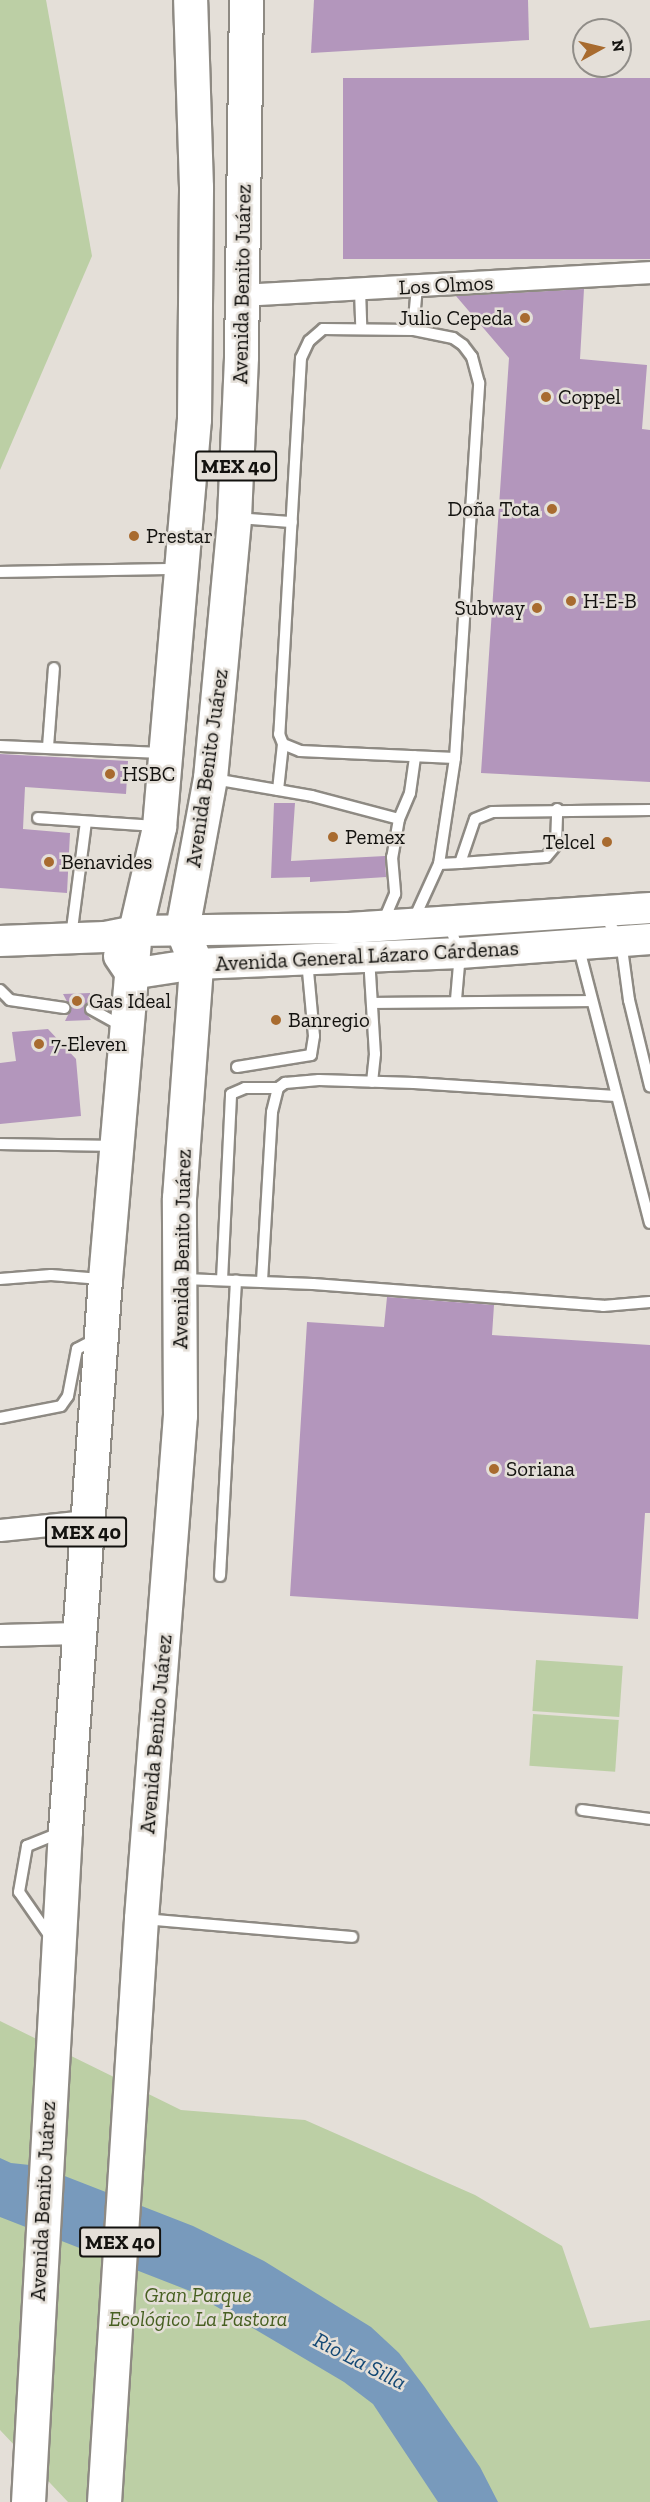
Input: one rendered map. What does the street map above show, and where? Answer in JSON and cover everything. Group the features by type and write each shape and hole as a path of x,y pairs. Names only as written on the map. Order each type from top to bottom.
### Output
{"main road":[{"name":"Avenida Benito Juárez","path":"28,2502 48,2091 77,1633 131,974 120,934 159,827 194,419 196,187 190,0"},
{"name":"Avenida Benito Juárez","path":"104,2502 108,2408 141,1918 180,1415 179,1198 196,964 182,929 210,778 234,518 242,295 246,0"},
{"path":"196,187 242,295"}],"street":[{"name":"Los Olmos","path":"242,295 417,287 650,272"},
{"name":"Avenida General Lázaro Cárdenas","path":"0,941 182,929 412,924 650,908"},
{"name":"Avenida General Lázaro Cárdenas","path":"131,974 196,964 460,953 635,940"},
{"path":"0,1530 87,1521"},
{"path":"0,1635 77,1633"}],"lane":[{"path":"413,330 417,287"},
{"path":"360,290 362,328"},
{"path":"278,790 283,744 279,734 301,358 309,341 322,329 413,330 453,338 463,345 472,357 479,383 455,758 439,864 412,924"},
{"path":"234,518 292,522"},
{"path":"0,572 182,569"},
{"path":"48,747 54,668"},
{"path":"283,744 300,751 455,758"},
{"path":"0,746 165,754"},
{"path":"382,925 395,894 392,857 399,819 410,793 415,756"},
{"path":"210,778 278,790 399,819"},
{"path":"460,863 472,826 482,814 512,809 650,810"},
{"path":"439,864 546,857 558,836 557,809"},
{"path":"38,818 159,827"},
{"path":"71,937 86,822"},
{"path":"601,911 635,940 629,1000 650,1086"},
{"path":"448,922 460,953 456,1000"},
{"path":"578,945 650,1223"},
{"path":"369,957 373,1003 372,1082"},
{"path":"237,1067 311,1055 314,1036 307,960"},
{"path":"0,990 10,1000 64,1008"},
{"path":"373,1003 456,1000 592,1001"},
{"path":"91,1009 126,1029"},
{"path":"222,1280 231,1094 245,1088 278,1088 296,1080 616,1096"},
{"path":"262,1281 265,1197 278,1088"},
{"path":"0,1144 116,1146"},
{"path":"0,1279 51,1275 105,1279"},
{"path":"179,1279 262,1281 574,1305 650,1302"},
{"path":"220,1576 236,1280"},
{"path":"0,1418 61,1406 68,1396 77,1349 90,1342 99,1351"},
{"path":"582,1810 650,1819"},
{"path":"141,1918 352,1937"}],"green space":[{"path":"0,0 46,0 92,256 0,470"},
{"path":"536,1660 623,1666 619,1717 532,1711"},
{"path":"533,1714 619,1720 615,1772 529,1766"},
{"name":"Gran Parque Ecológico La Pastora","path":"0,2021 181,2110 305,2120 475,2195 562,2246 590,2328 650,2320 650,2502 68,2502 0,2430"}],"water":[{"name":"Río La Silla","path":"0,2158 11,2163 39,2166 193,2226 264,2261 371,2327 399,2353 424,2386 480,2467 498,2502 438,2502 373,2404 344,2382 190,2291 0,2217"}],"building":[{"path":"314,0 528,0 529,40 311,53"},
{"path":"343,78 650,78 650,259 343,259"},
{"name":"H-E-B","path":"584,289 580,359 647,365 642,429 650,430 650,782 481,773 509,358 456,296"},
{"path":"0,754 128,761 126,794 25,787 23,829 70,833 67,893 0,888"},
{"path":"274,803 295,803 291,861 385,856 386,877 310,882 310,877 271,878"},
{"name":"Gas Ideal","path":"90,993 90,1002 84,1010 91,1020 65,1021 71,1009 63,994"},
{"path":"48,1029 76,1059 81,1116 0,1124 0,1063 16,1061 12,1032"},
{"path":"387,1297 494,1305 492,1335 650,1345 650,1513 645,1513 638,1619 290,1596 307,1322 384,1327"}],"place":[{"name":"Julio Cepeda","path":"525,318"},
{"name":"Coppel","path":"546,397"},
{"name":"Doña Tota","path":"552,509"},
{"name":"Prestar","path":"134,536"},
{"name":"H-E-B","path":"571,601"},
{"name":"Subway","path":"537,608"},
{"name":"HSBC","path":"110,774"},
{"name":"Pemex","path":"333,837"},
{"name":"Telcel","path":"607,842"},
{"name":"Benavides","path":"49,862"},
{"name":"Gas Ideal","path":"77,1001"},
{"name":"Banregio","path":"276,1020"},
{"name":"7-Eleven","path":"39,1044"},
{"name":"Soriana","path":"494,1469"}]}
